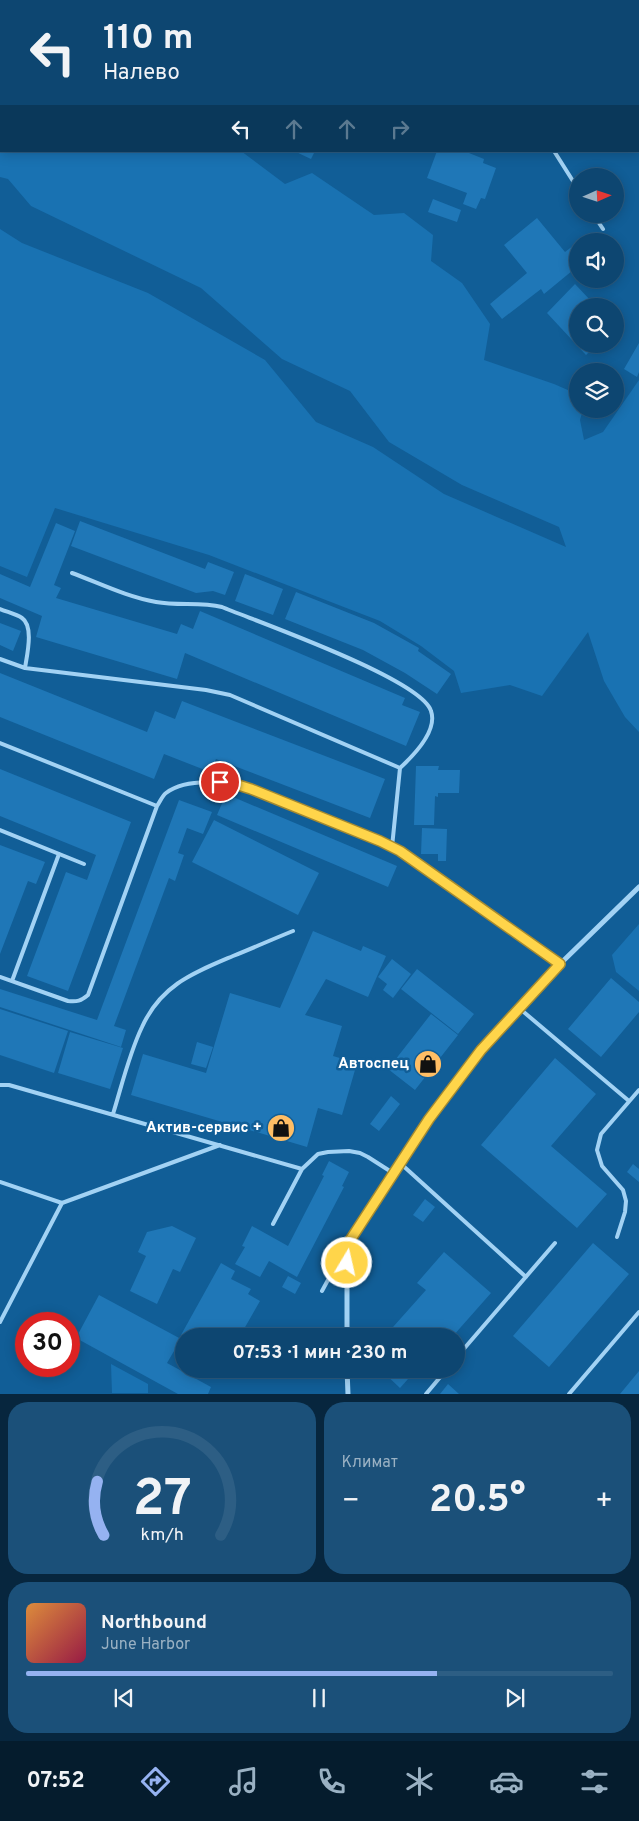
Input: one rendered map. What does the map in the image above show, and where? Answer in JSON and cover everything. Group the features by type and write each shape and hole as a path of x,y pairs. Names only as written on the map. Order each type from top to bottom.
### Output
{"street":[{"path":"347,1328 347,1245 393,1173 429,1119 481,1050 560,964 639,887"},
{"path":"347,1378 348,1394"}],"lane":[{"path":"555,152 569,175"},
{"path":"599,223 603,229"},
{"path":"72,573 144,600 159,603 211,604 222,607 353,660 407,688 429,705 432,712 430,731 419,750 400,768 392,847"},
{"path":"0,609 23,619 28,624 25,668"},
{"path":"0,659 25,668 206,690 230,695 400,768"},
{"path":"0,742 157,806"},
{"path":"0,977 68,1001 82,1001 88,995 157,806 165,794 177,787 220,782 235,784 260,793 392,847 442,879 560,964"},
{"path":"0,830 84,864"},
{"path":"12,981 59,854"},
{"path":"113,1114 141,1027 163,995 193,973 293,931"},
{"path":"519,1008 629,1101"},
{"path":"0,1085 9,1084 302,1169"},
{"path":"617,1237 625,1212 626,1201 622,1190 602,1166 597,1150 601,1134 639,1090"},
{"path":"0,1182 62,1203 220,1145"},
{"path":"273,1224 302,1169 318,1154 349,1152 368,1157 393,1173"},
{"path":"400,1163 526,1277"},
{"path":"0,1322 62,1203"},
{"path":"465,1348 555,1243"},
{"path":"322,1291 347,1245"},
{"path":"569,1394 639,1312"},
{"path":"426,1394 439,1378"}],"shaded area":[{"path":"0,152 242,152 285,184 312,173 374,215 404,213 433,235 431,261 462,283 490,324 484,360 569,391 569,418 581,418 584,440 603,432 613,418 624,418 624,402 639,380 639,732 625,717 604,681 588,632 542,696 510,685 461,693 454,671 421,646 380,621 209,555 55,508 27,577 0,566 0,229 22,243 148,293 265,360 316,422 373,447 444,494 566,547 559,527 462,485 389,442 350,391 282,359 201,288 31,206 8,179 0,177"},
{"path":"639,924 639,991 616,972 612,955"},
{"path":"111,1364 148,1384 148,1393 112,1393"}],"building":[{"path":"296,152 314,152 311,159"},
{"path":"437,152 466,152 484,159 483,163 496,168 485,199 481,198 476,209 463,204 467,193 427,178"},
{"path":"433,199 461,210 457,222 428,212"},
{"path":"537,218 565,252 569,249 569,273 544,294 541,289 502,319 490,304 527,273 504,245"},
{"path":"571,288 579,288 588,298 569,298 569,337 547,313"},
{"path":"639,343 639,372 637,377 624,369"},
{"path":"80,521 205,569 208,562 234,572 225,595 213,591 196,593 71,546"},
{"path":"56,523 75,531 54,585 61,588 56,598 177,634 181,624 193,629 200,611 405,698 402,705 420,712 406,746 185,653 177,679 36,637 42,616 0,598 0,574 30,587"},
{"path":"245,574 283,589 273,615 235,601"},
{"path":"296,592 374,623 419,648 418,651 451,674 437,694 405,673 363,650 285,619"},
{"path":"0,623 21,631 13,651 0,645"},
{"path":"0,673 147,732 155,711 175,719 182,701 385,779 370,818 216,759 210,772 164,754 154,779 0,717"},
{"path":"416,766 439,766 438,770 460,770 459,793 438,793 438,797 435,796 434,825 414,825"},
{"path":"0,769 131,822 68,991 27,976 66,872 87,880 96,855 0,816"},
{"path":"226,794 397,866 388,887 217,815"},
{"path":"179,800 212,812 203,834 187,828 178,853 184,855 175,881 169,878 114,1026 126,1030 121,1047 0,1007 0,989 97,1020"},
{"path":"214,820 319,873 298,915 192,862"},
{"path":"422,828 447,829 446,861 438,861 438,854 421,854"},
{"path":"0,845 45,862 36,884 28,881 0,954"},
{"path":"313,931 361,951 363,946 386,956 368,997 326,979 305,1015 342,1026 333,1056 357,1063 342,1115 318,1108 307,1147 131,1095 143,1054 206,1073 230,993 280,1008"},
{"path":"392,959 411,974 393,998 383,990 387,984 378,977"},
{"path":"417,969 474,1014 458,1034 401,989"},
{"path":"611,978 639,1002 639,1012 601,1057 568,1029"},
{"path":"0,1009 68,1031 54,1073 0,1055"},
{"path":"431,1014 458,1035 415,1090 388,1069"},
{"path":"70,1032 123,1048 110,1089 58,1073"},
{"path":"197,1042 213,1047 206,1068 191,1064"},
{"path":"555,1058 596,1094 551,1146 607,1194 577,1228 481,1145"},
{"path":"391,1096 400,1104 379,1131 370,1124"},
{"path":"329,1161 349,1172 342,1186 344,1187 297,1277 269,1261 260,1277 235,1264 245,1247 242,1246 252,1226 288,1246 324,1176 322,1175"},
{"path":"633,1164 639,1169 639,1182 627,1172"},
{"path":"425,1199 435,1207 423,1222 413,1215"},
{"path":"172,1226 196,1238 180,1272 173,1269 157,1304 130,1291 146,1256 138,1252 147,1232"},
{"path":"593,1243 629,1274 549,1367 513,1336"},
{"path":"444,1252 491,1293 460,1328 392,1328 426,1290 417,1283"},
{"path":"221,1263 235,1271 231,1279 251,1289 248,1294 260,1301 245,1328 185,1328"},
{"path":"288,1276 301,1283 295,1294 282,1287"},
{"path":"99,1295 175,1336 175,1349 167,1363 175,1367 175,1378 194,1378 211,1387 208,1394 178,1394 80,1340 80,1331"},
{"path":"639,1371 639,1394 620,1394"},
{"path":"389,1378 409,1378 400,1388"},
{"path":"448,1384 459,1394 440,1394"}],"place":[{"name":"Автоспец","path":"428,1064"},
{"name":"Актив-сервис +","path":"281,1128"}],"route":[{"path":"220,782 251,789 380,841 400,851 560,964 481,1050 429,1119 347,1245 347,1263"}]}
